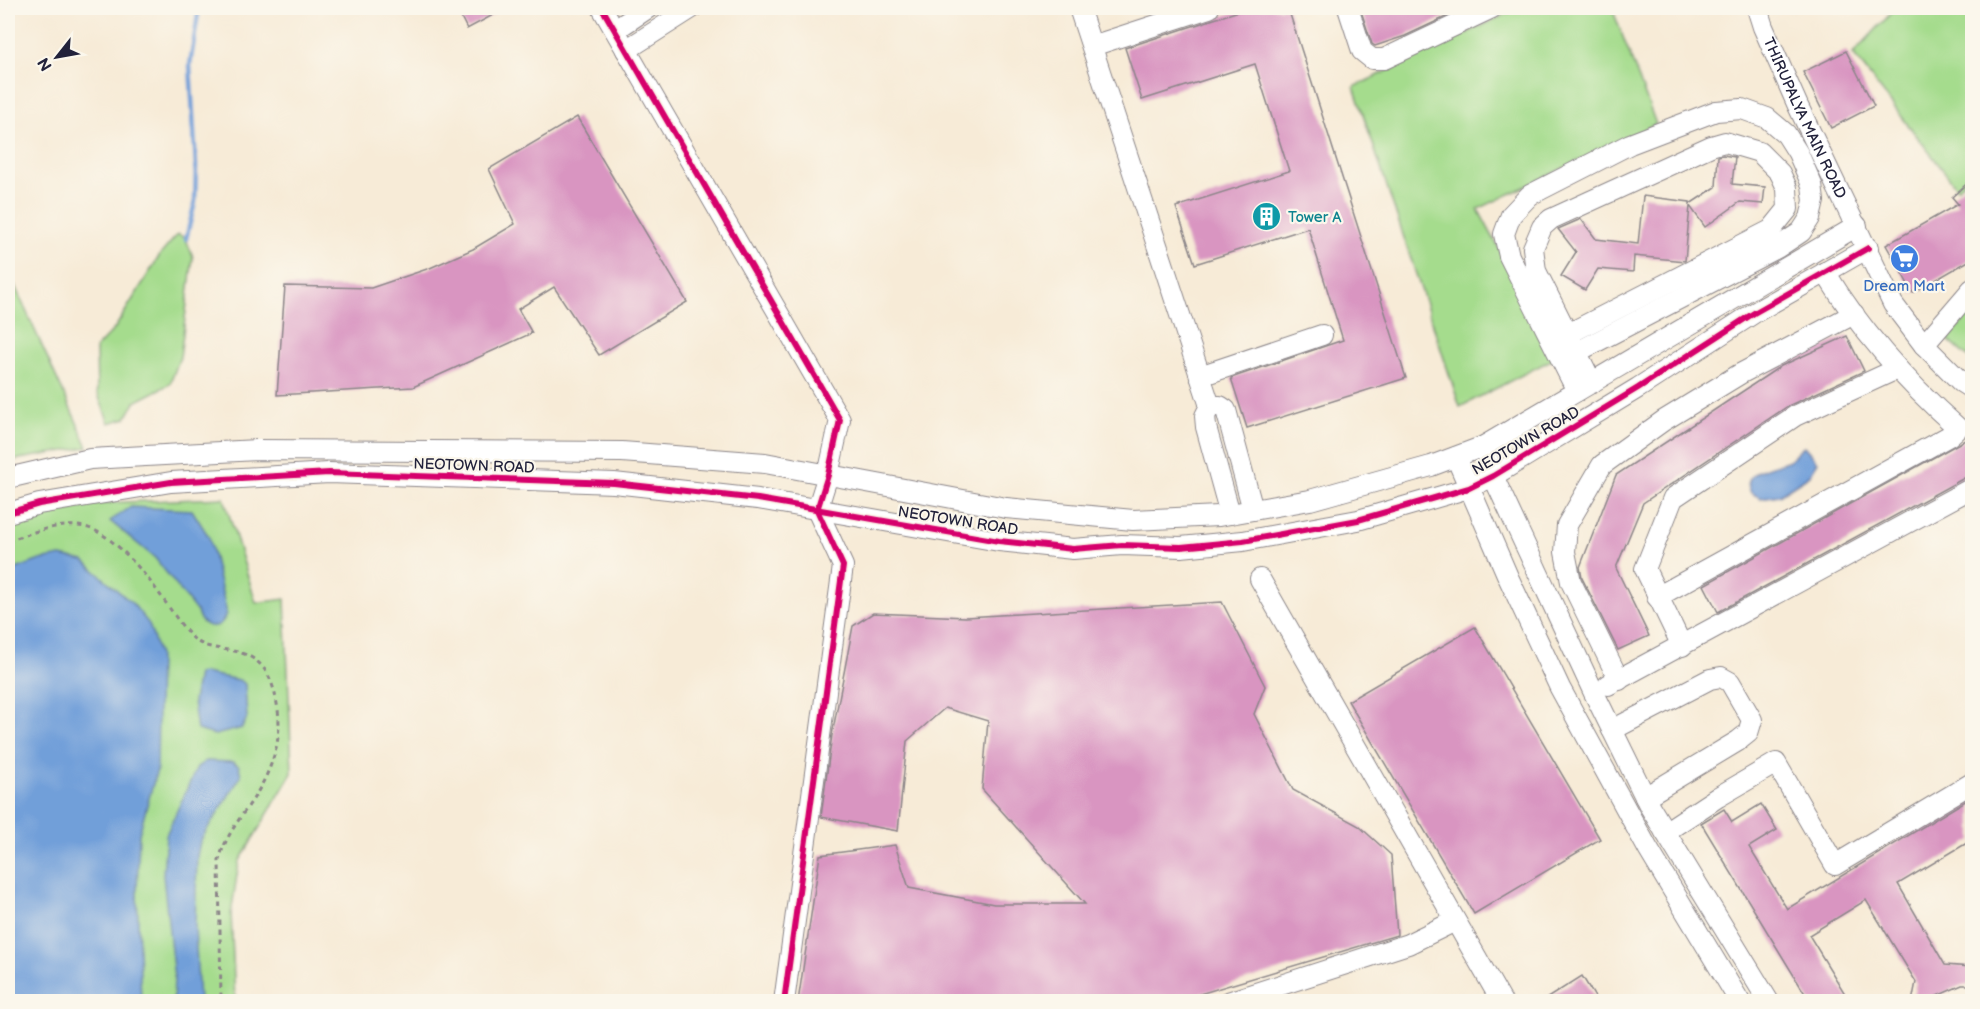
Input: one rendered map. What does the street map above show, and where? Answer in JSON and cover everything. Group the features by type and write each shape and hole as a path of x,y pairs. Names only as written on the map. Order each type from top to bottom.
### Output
{"street":[{"path":"602,8 840,420 828,475 816,510 843,566 784,1002"},
{"path":"615,30 648,8"},
{"path":"626,50 692,8"},
{"path":"1079,8 1210,406 1205,416 1206,427 1230,514"},
{"path":"1092,46 1209,8"},
{"path":"1348,8 1362,51 1372,59 1384,59 1482,10"},
{"name":"THIRUPALYA MAIN ROAD","path":"1759,9 1763,27 1798,106 1893,304 1924,345 1961,382 1972,389"},
{"path":"1577,352 1777,248 1801,232 1810,218 1814,201 1812,185 1798,153 1786,134 1767,117 1742,109 1716,111 1630,144 1570,174 1530,195 1511,215 1504,234 1509,255 1585,387"},
{"path":"1568,334 1771,230 1788,209 1787,188 1780,173 1758,152 1725,142 1711,146 1551,219 1542,227 1533,248 1536,271 1577,352 1585,387"},
{"name":"NEOTOWN ROAD","path":"8,478 90,459 257,450 622,452 765,463 1006,508 1133,520 1219,516 1310,500 1431,466 1484,446 1857,226"},
{"name":"NEOTOWN ROAD","path":"8,513 39,504 171,482 329,474 614,483 758,499 999,541 1073,549 1122,545 1181,547 1242,541 1358,520 1469,488 1493,476 1638,388 1754,313 1868,248"},
{"path":"1833,268 1836,289 1897,369 1965,433"},
{"path":"1924,345 1972,289"},
{"path":"1769,1002 1665,832 1612,730 1608,685 1571,582 1565,552 1567,525 1602,465 1663,421 1740,374 1854,314"},
{"path":"1200,376 1322,335"},
{"path":"1682,646 1645,569 1673,498 1795,416 1897,369"},
{"path":"1210,406 1220,406 1226,410 1253,510"},
{"path":"1657,597 1949,436 1965,433"},
{"path":"1484,446 1493,476 1608,685"},
{"path":"1456,457 1560,688 1648,849 1740,1002"},
{"path":"1608,685 1972,488"},
{"path":"1260,579 1502,1002"},
{"path":"1612,730 1710,679 1721,677 1730,682 1752,720 1748,734 1645,797"},
{"path":"1665,832 1718,797 1776,764 1835,865 1972,783"},
{"path":"1228,1002 1407,944 1455,921"}],"path":[{"path":"8,541 54,527 70,526 96,530 142,572 194,639 210,648 243,652 258,662 270,681 278,710 275,753 271,766 256,794 226,838 219,860 221,1002"}],"green space":[{"path":"1519,8 1612,8 1656,124 1478,209 1557,357 1460,407 1354,87"},
{"path":"1896,8 1972,8 1972,174 1957,188 1853,54"},
{"path":"178,234 186,239 193,257 180,357 170,384 135,402 126,418 109,423 97,392 96,348 115,328 160,255"},
{"path":"8,271 88,447 8,461"},
{"path":"1972,310 1972,361 1948,340"},
{"path":"224,498 256,603 285,599 292,773 239,862 231,914 235,1001 8,1001 8,524 98,503"}],"water":[{"path":"1804,446 1818,462 1810,475 1779,495 1761,498 1751,493 1748,485 1754,474 1789,460"},
{"path":"131,507 192,510 209,537 226,609 223,621 219,625 209,626 204,623 155,558 110,521"},
{"path":"61,556 84,561 133,604 149,624 159,655 157,770 139,834 137,893 141,1001 8,1001 8,572 40,560"},
{"path":"204,673 239,680 245,684 247,718 242,728 215,735 197,730 193,701 198,674"},
{"path":"206,761 233,762 239,766 241,776 200,841 197,856 195,927 199,1001 173,1001 174,978 163,875 166,835 197,767"}],"building":[{"path":"478,8 506,8 467,29 461,17"},
{"name":"Tower A","path":"1248,8 1288,8 1406,378 1247,428 1231,378 1343,340 1308,228 1195,264 1176,207 1289,171 1255,64 1142,100 1125,48"},
{"path":"1360,8 1465,8 1405,36 1375,46 1372,44"},
{"path":"1846,51 1874,106 1831,128 1803,72"},
{"path":"577,117 687,302 599,355 554,287 518,309 532,333 413,387 277,395 285,286 371,288 430,268 473,249 515,224 489,169"},
{"path":"1718,156 1735,157 1732,184 1765,187 1763,204 1740,202 1705,227 1690,206 1685,261 1634,256 1633,272 1598,269 1585,290 1561,276 1576,252 1558,229 1581,219 1596,239 1638,244 1643,196 1690,202 1690,204 1716,187"},
{"path":"1972,179 1972,259 1913,293 1886,245 1958,204 1952,197"},
{"path":"1847,336 1864,371 1788,406 1643,503 1616,568 1649,636 1618,650 1582,578 1580,567 1616,475 1781,366"},
{"path":"1965,440 1972,454 1972,476 1966,477 1718,612 1704,585"},
{"path":"1222,602 1265,686 1254,714 1293,790 1359,826 1391,855 1397,935 1173,1002 798,1002 820,855 895,845 909,888 994,904 1085,904 982,789 988,721 945,708 907,741 898,831 821,817 832,735 853,626 873,613 966,617"},
{"path":"1475,627 1600,839 1474,914 1348,701"},
{"path":"1972,797 1972,840 1898,884 1945,965 1972,967 1972,985 1962,985 1937,996 1936,1002 1912,1002 1916,982 1866,900 1809,935 1850,1002 1810,1002 1701,823 1724,809 1732,822 1761,804 1777,830 1749,847 1787,909"},
{"path":"1582,976 1598,1002 1541,1002"}],"waterway":[{"path":"186,239 195,202 196,166 190,65 199,8"}],"cycle path":[{"path":"602,8 840,420 828,475 817,510 843,566 784,1002"},
{"path":"8,513 39,504 171,482 329,473 614,483 758,499 999,541 1073,549 1122,545 1181,547 1243,541 1358,520 1469,488 1493,476 1638,388 1754,313 1868,248"}],"place":[{"name":"Tower A","path":"1267,217"},
{"name":"Dream Mart","path":"1904,259"}]}
